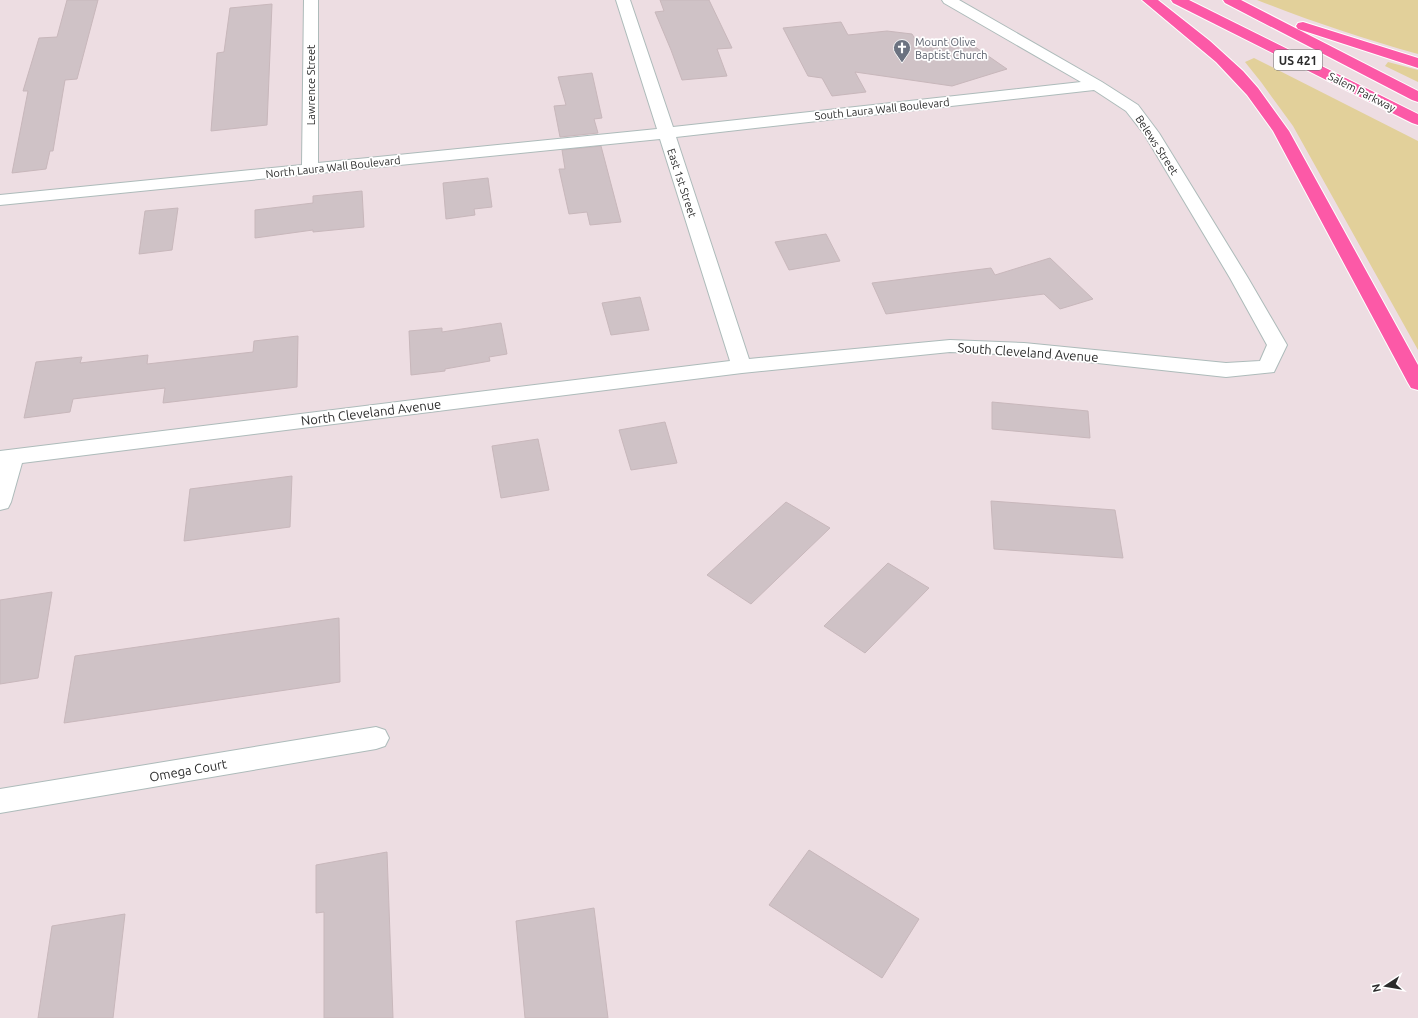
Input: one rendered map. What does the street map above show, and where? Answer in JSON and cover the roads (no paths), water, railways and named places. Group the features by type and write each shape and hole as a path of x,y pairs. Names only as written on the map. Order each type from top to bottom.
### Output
{"highway":[{"path":"1149,0 1217,53 1251,89 1267,110 1285,138 1418,383"},
{"name":"Salem Parkway","path":"1178,0 1418,120"},
{"path":"1230,0 1346,41 1418,63"},
{"name":"Salem Parkway","path":"1230,0 1418,97"}],"street":[{"name":"Lawrence Street","path":"310,169 311,0"},
{"name":"East 1st Street","path":"623,0 742,366"},
{"name":"Belews Street","path":"949,0 1097,85 1132,108 1151,134 1239,278 1277,345 1267,367"},
{"name":"South Laura Wall Boulevard","path":"666,133 1097,85"},
{"name":"North Laura Wall Boulevard","path":"0,200 666,133"},
{"name":"South Cleveland Avenue","path":"742,366 950,346 1024,349 1226,370 1267,367"},
{"name":"North Cleveland Avenue","path":"6,457 742,366"},
{"path":"0,502 6,457"},
{"name":"Omega Court","path":"0,801 376,738"}],"place":[{"name":"Mount Olive Baptist Church","path":"902,63"}]}
